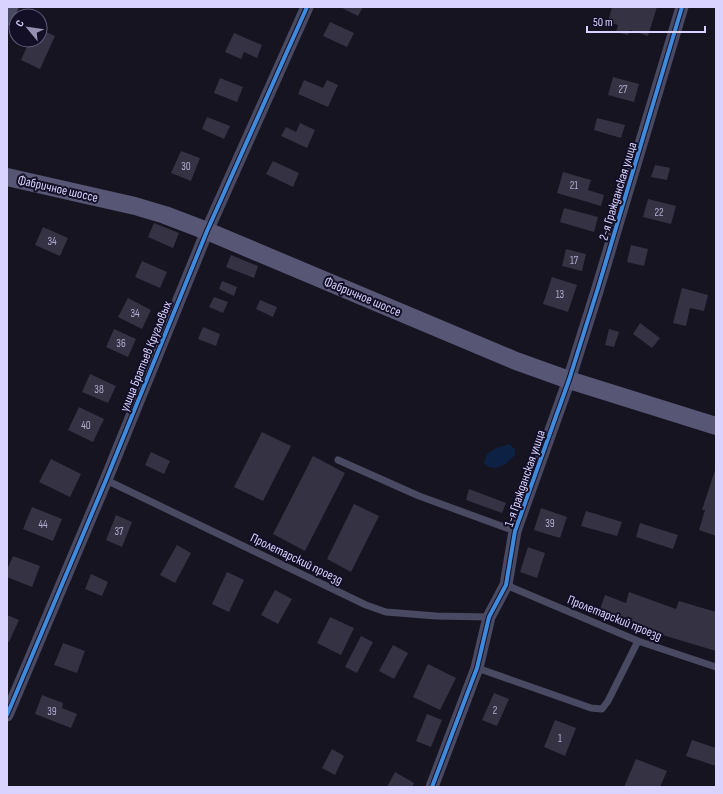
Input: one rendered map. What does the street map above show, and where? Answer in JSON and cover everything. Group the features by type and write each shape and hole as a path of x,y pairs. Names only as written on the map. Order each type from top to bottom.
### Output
{"main road":[{"name":"Фабричное шоссе","path":"7,177 135,206 165,215 207,231 516,361 569,380 716,426"}],"street":[{"path":"7,19 12,7"},
{"name":"улица Братьев Кругловых","path":"7,715 106,480 207,231 307,7"},
{"name":"2-я Гражданская улица","path":"569,380 682,7"},
{"name":"1-я Гражданская улица","path":"432,787 477,668 489,617 506,585 515,531 569,380"}],"lane":[{"path":"338,460 419,496 515,531"},
{"name":"Пролетарский проезд","path":"106,480 366,605 386,612 436,616 489,617"},
{"name":"Пролетарский проезд","path":"506,585 638,641 716,667"},
{"path":"477,668 591,708 602,709 608,701 638,641"}],"water":[{"path":"509,444 515,449 515,455 506,464 496,468 489,467 484,463 487,454 496,448"}],"building":[{"path":"340,7 363,7 358,16"},
{"path":"612,7 657,7 648,36 630,30 628,35 616,32 618,25 608,22"},
{"path":"330,22 354,33 347,47 323,36"},
{"path":"48,33 55,36 40,69 21,60 26,48 48,48"},
{"path":"234,33 262,45 257,58 244,52 241,59 225,52"},
{"path":"613,77 639,84 634,102 608,95"},
{"path":"220,78 243,87 237,102 214,93"},
{"path":"304,80 323,88 327,80 338,85 328,107 298,94"},
{"path":"207,117 230,126 224,139 202,129"},
{"path":"597,118 625,125 621,138 594,130"},
{"path":"300,123 315,130 307,148 281,136 286,127 296,132"},
{"path":"181,151 200,158 191,181 171,173"},
{"path":"273,161 299,173 293,187 266,174"},
{"path":"655,165 670,168 667,180 651,177"},
{"path":"563,172 591,180 588,190 604,195 601,206 557,193"},
{"path":"648,199 676,206 671,224 643,217"},
{"path":"564,208 598,217 594,232 560,222"},
{"path":"154,223 179,233 173,248 148,237"},
{"path":"43,227 68,238 60,256 35,245"},
{"path":"631,245 648,249 644,266 627,262"},
{"path":"566,249 586,254 582,271 562,266"},
{"path":"231,255 258,266 254,278 226,267"},
{"path":"142,261 167,272 160,288 135,277"},
{"path":"552,277 577,285 568,312 543,304"},
{"path":"222,281 237,287 234,296 219,289"},
{"path":"682,288 708,295 704,311 690,308 686,326 673,323"},
{"path":"214,297 228,302 223,313 209,307"},
{"path":"128,298 151,310 142,329 118,317"},
{"path":"260,300 277,307 273,317 256,309"},
{"path":"640,323 660,338 652,348 633,334"},
{"path":"203,327 220,334 216,346 198,339"},
{"path":"114,329 136,339 128,357 106,347"},
{"path":"609,329 619,332 614,347 605,345"},
{"path":"90,374 116,386 108,403 82,392"},
{"path":"79,407 104,419 93,442 68,430"},
{"path":"262,432 291,446 263,501 234,487"},
{"path":"151,452 170,461 164,474 145,465"},
{"path":"313,456 345,473 305,551 273,534"},
{"path":"51,459 81,474 70,497 39,482"},
{"path":"716,467 716,536 699,530 705,510 702,510"},
{"path":"469,489 506,503 502,513 466,500"},
{"path":"354,504 379,516 351,572 327,559"},
{"path":"32,507 62,519 53,541 23,529"},
{"path":"541,508 567,517 560,538 534,530"},
{"path":"586,511 622,522 617,536 581,526"},
{"path":"116,515 132,522 122,547 106,540"},
{"path":"640,523 678,535 673,549 636,537"},
{"path":"177,545 191,553 175,583 160,575"},
{"path":"528,547 545,553 537,578 520,572"},
{"path":"13,556 40,566 32,587 7,577 7,570"},
{"path":"227,572 244,580 229,612 212,604"},
{"path":"91,574 108,582 102,596 85,589"},
{"path":"275,590 292,599 278,624 261,615"},
{"path":"629,592 676,609 679,601 716,612 716,651 666,636 599,612 605,595 626,603"},
{"path":"7,615 19,620 9,642 7,641"},
{"path":"330,617 354,628 341,655 317,643"},
{"path":"361,636 373,642 357,673 345,667"},
{"path":"63,643 85,651 77,673 54,665"},
{"path":"393,645 408,653 394,679 379,671"},
{"path":"428,664 456,678 440,710 413,697"},
{"path":"494,693 509,699 497,726 482,720"},
{"path":"42,695 63,703 62,708 77,714 71,728 35,714"},
{"path":"427,714 442,720 431,747 416,741"},
{"path":"555,720 576,728 565,756 544,747"},
{"path":"692,740 716,748 716,766 686,756"},
{"path":"332,749 344,756 335,775 322,768"},
{"path":"636,759 667,771 660,787 624,787"},
{"path":"395,772 414,783 412,787 387,787"}],"cycle path":[{"path":"7,715 106,480 207,231 307,7"},
{"path":"432,787 477,668 489,617 506,585 515,531 569,380 682,7"}]}
